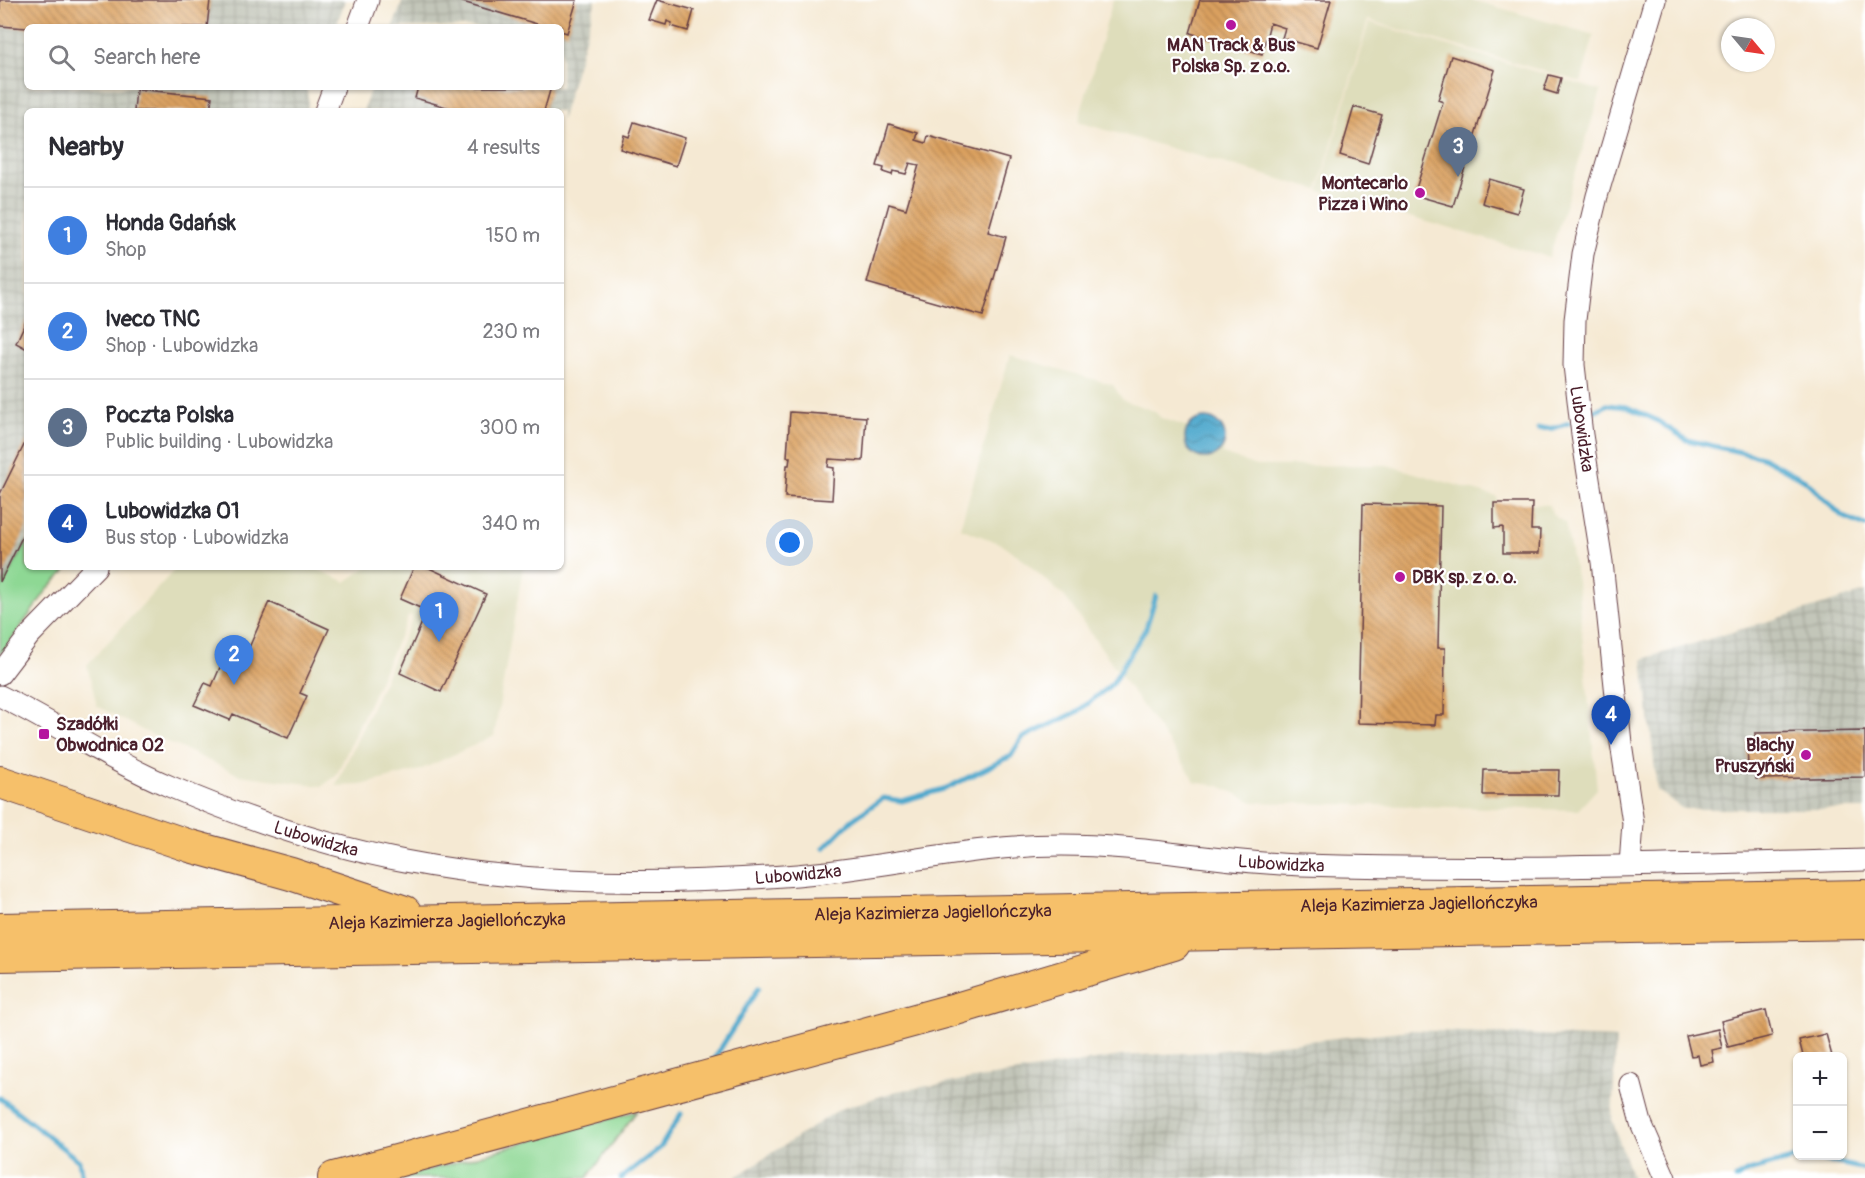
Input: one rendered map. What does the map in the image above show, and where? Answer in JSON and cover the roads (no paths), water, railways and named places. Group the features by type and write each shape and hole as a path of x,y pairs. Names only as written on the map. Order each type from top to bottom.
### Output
{"highway":[{"path":"0,782 190,846 291,874 426,919"},
{"name":"Aleja Kazimierza Jagiellończyka","path":"0,929 426,919 1865,896"},
{"name":"Aleja Kazimierza Jagiellończyka","path":"0,955 1865,923"},
{"path":"334,1178 956,1009 1211,933"}],"street":[{"path":"359,24 368,0"},
{"name":"Lubowidzka","path":"1630,865 1633,823 1621,743 1602,562 1582,435 1574,365 1575,320 1583,254 1597,196 1654,0"},
{"path":"326,108 333,90"},
{"path":"0,674 29,636 93,570"},
{"name":"Lubowidzka","path":"0,696 163,784 216,805 346,848 405,861 496,875 587,879 726,879 838,871 940,854 1015,846 1067,845 1201,854 1282,865 1453,870 1865,860"},
{"path":"1631,1085 1641,1123 1665,1178"}],"water":[{"path":"1205,418 1219,424 1225,438 1219,452 1205,458 1191,452 1185,438 1191,424"}],"waterway":[{"path":"1594,411 1607,405 1627,407 1656,420 1687,440 1762,457 1805,480 1842,516 1865,526"},
{"path":"1538,429 1554,428 1569,423"},
{"path":"824,848 852,820 883,798 902,801 947,788 1011,756 1022,738 1077,712 1112,684 1146,628 1156,596"},
{"path":"714,1059 759,987"},
{"path":"0,1098 79,1161 82,1178"},
{"path":"621,1178 660,1148 681,1114"},
{"path":"1736,1178 1748,1171 1793,1159"},
{"path":"1823,1160 1865,1169"}],"place":[{"name":"MAN Track & Bus Polska Sp. z o.o.","path":"1231,25"},
{"name":"Poczta Polska","path":"1458,177"},
{"name":"Montecarlo Pizza i Wino","path":"1420,193"},
{"name":"DBK sp. z o. o.","path":"1400,577"},
{"name":"Honda Gdańsk","path":"439,642"},
{"name":"Iveco TNC","path":"234,685"},
{"name":"Szadółki Obwodnica 02","path":"44,734"},
{"name":"Lubowidzka 01","path":"1611,745"},
{"name":"Blachy Pruszyński","path":"1806,755"}]}
